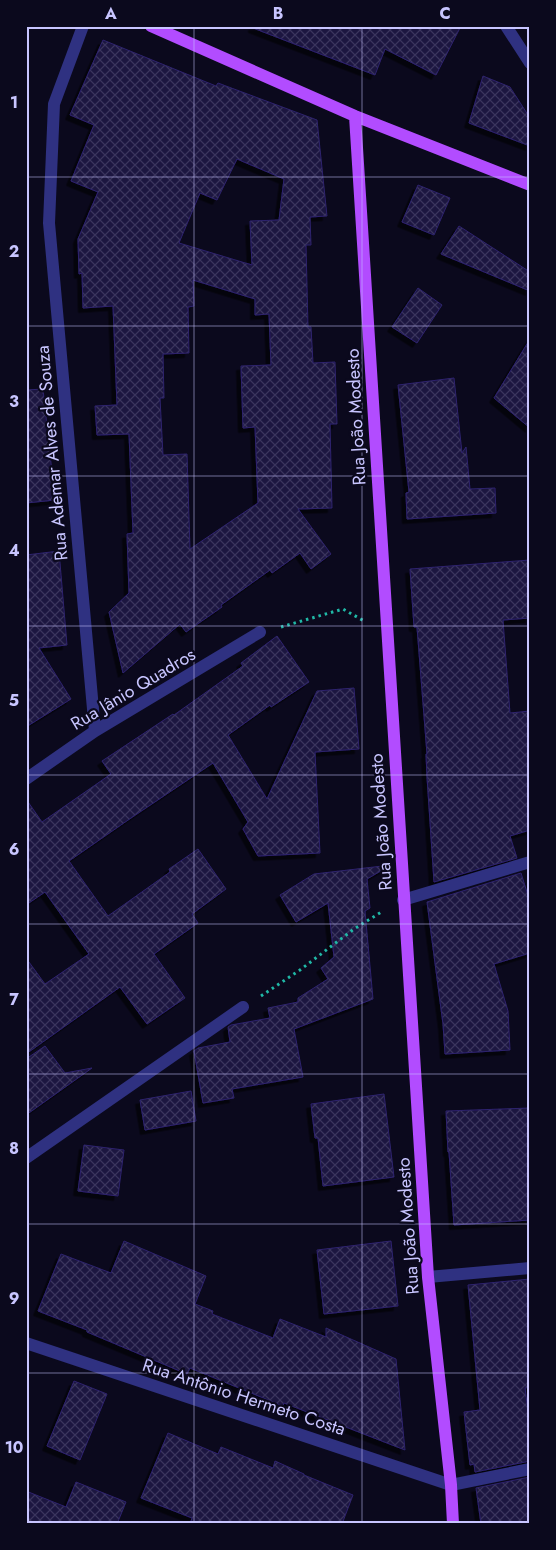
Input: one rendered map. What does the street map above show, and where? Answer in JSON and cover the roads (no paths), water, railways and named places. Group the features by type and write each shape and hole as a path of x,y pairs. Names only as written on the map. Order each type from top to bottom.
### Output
{"main road":[{"path":"151,26 355,116 530,186"},
{"name":"Rua João Modesto","path":"355,116 386,633 428,1277 451,1485 452,1524"}],"street":[{"name":"Rua Ademar Alves de Souza","path":"83,26 54,104 49,223 95,731"},
{"path":"506,26 530,63"},
{"name":"Rua Jânio Quadros","path":"26,779 95,731 260,632"},
{"path":"403,900 530,862"},
{"path":"26,1158 243,1007"},
{"path":"428,1277 530,1268"},
{"name":"Rua Antônio Hermeto Costa","path":"26,1343 451,1485"},
{"path":"451,1485 530,1469"}]}
